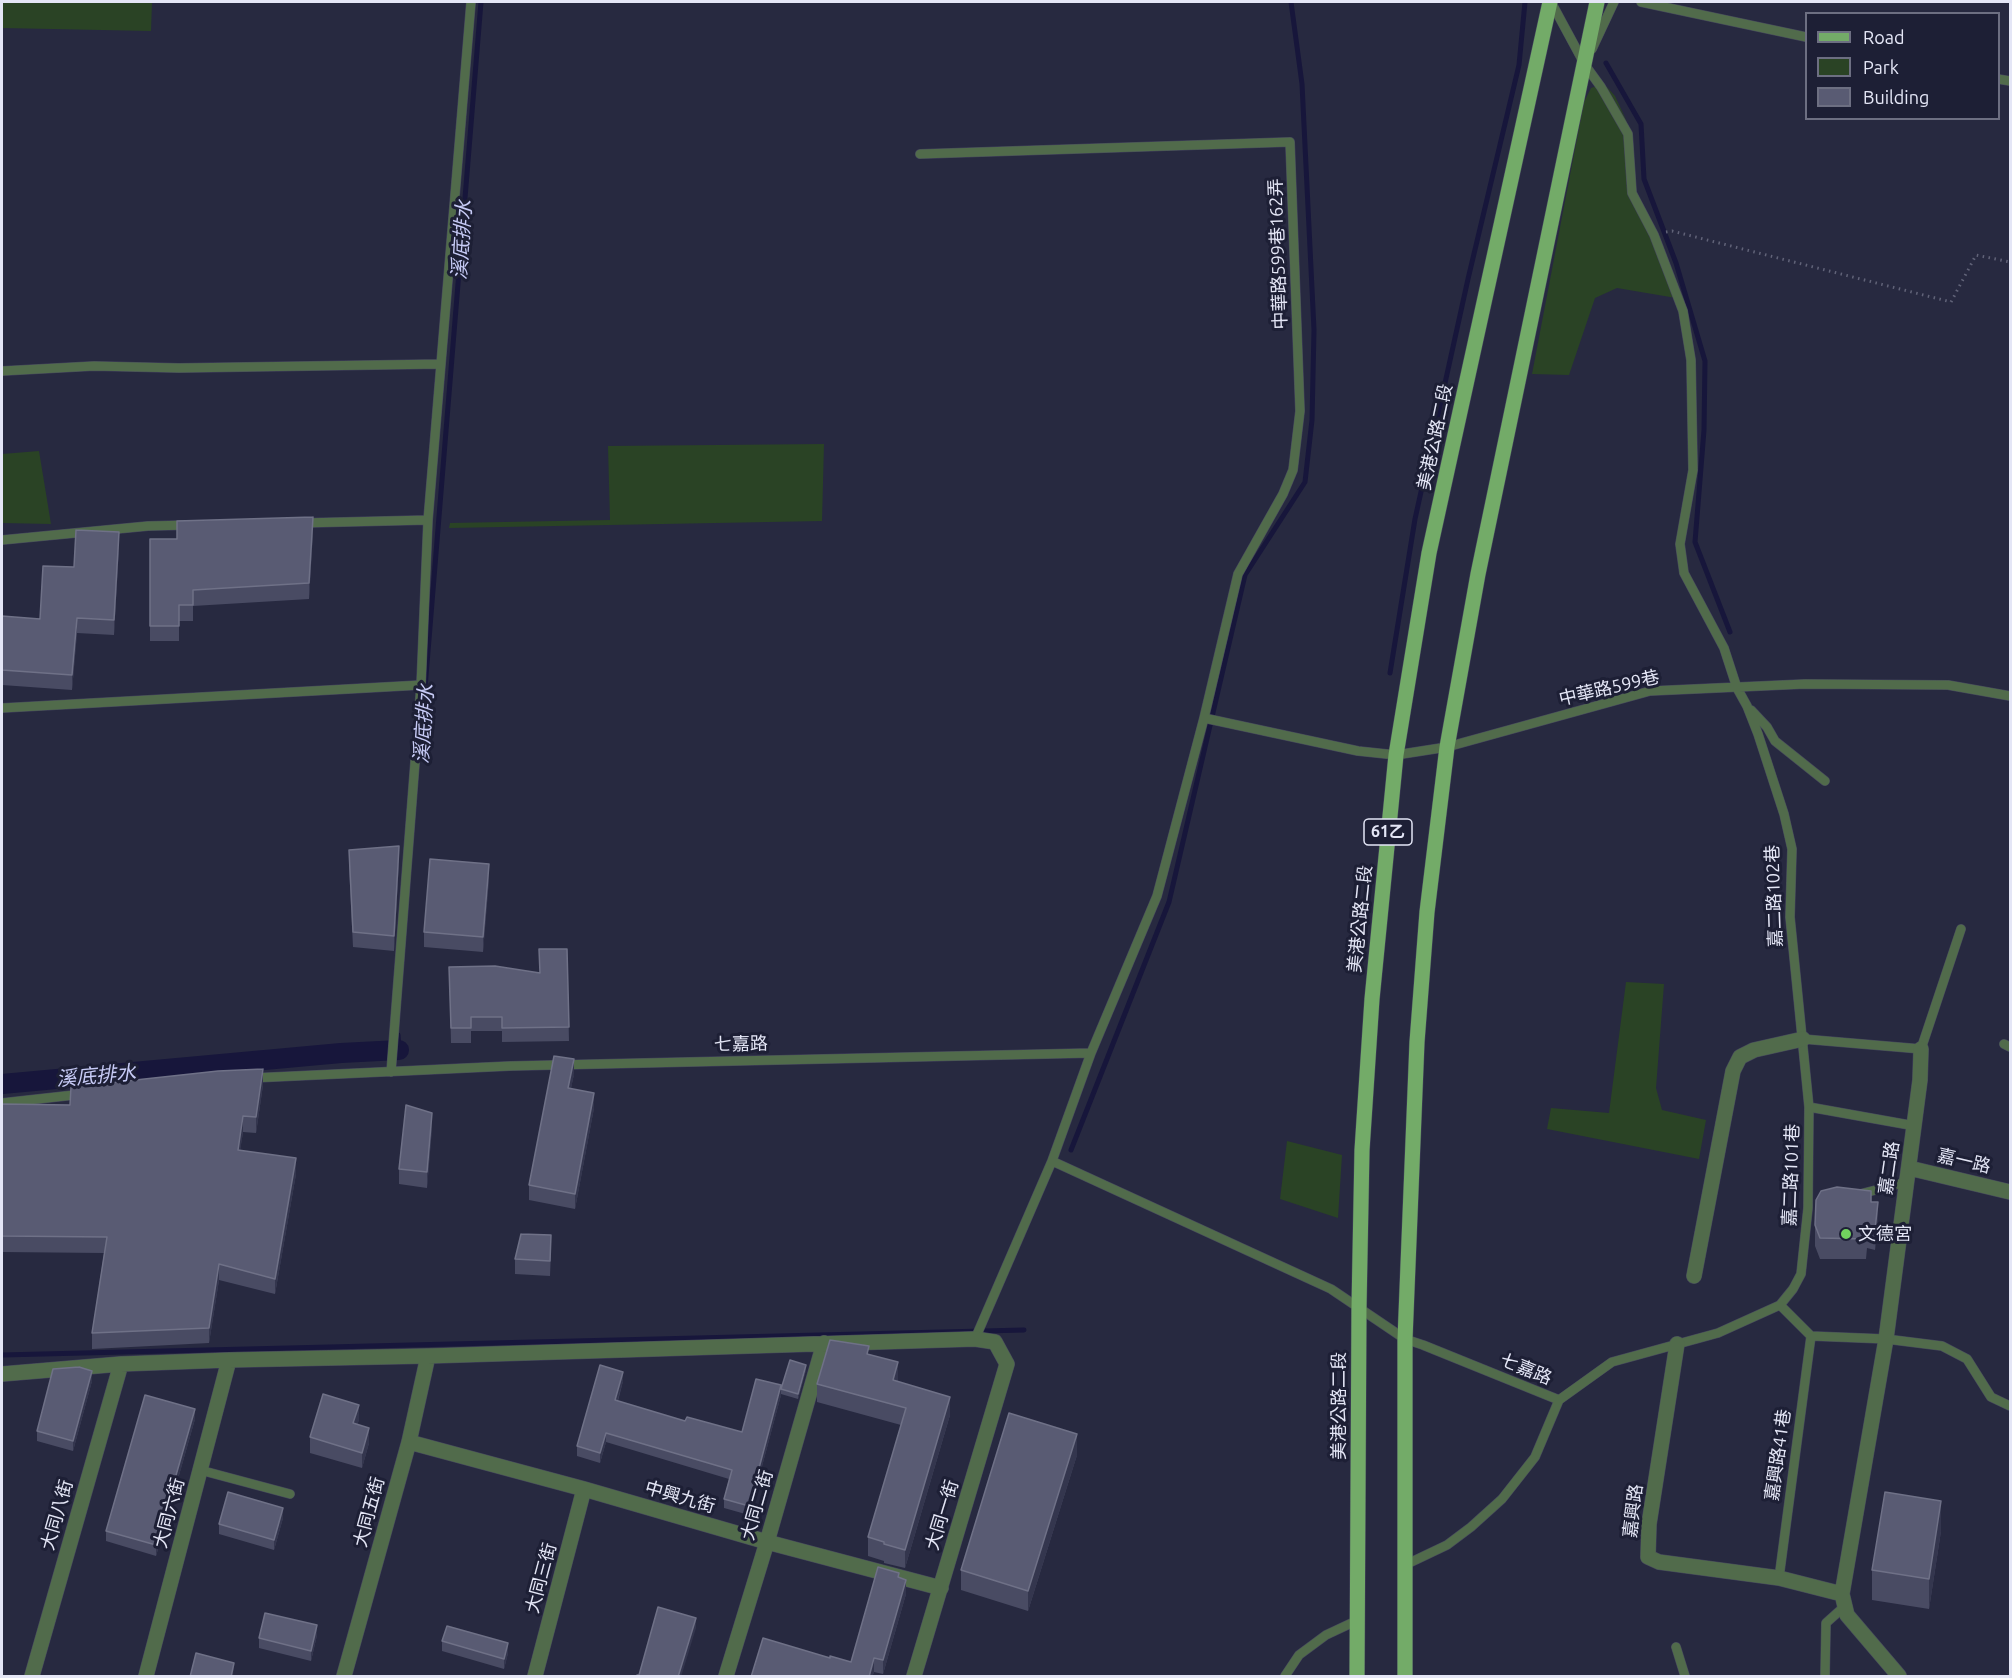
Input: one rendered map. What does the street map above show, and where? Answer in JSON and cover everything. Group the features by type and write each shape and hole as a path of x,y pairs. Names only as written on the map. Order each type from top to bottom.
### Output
{"main road":[{"name":"美港公路二段","path":"1357,1677 1362,1150 1372,999 1396,755 1430,553 1550,2"},
{"name":"61乙","path":"1405,1677 1405,1340 1417,1042 1427,912 1447,747 1478,574 1598,2"}],"street":[{"path":"1694,1276 1733,1071 1740,1057 1754,1050 1803,1040"},
{"name":"嘉二路","path":"1843,1600 1886,1339 1920,1080 1921,1050"},
{"name":"嘉一路","path":"1908,1175 2010,1192"},
{"path":"2,1374 121,1364 230,1360 975,1339"},
{"name":"大同一街","path":"914,1677 1007,1364 995,1342 975,1339"},
{"name":"大同二街","path":"726,1677 824,1343"},
{"name":"嘉興路","path":"1677,1344 1649,1524 1648,1557 1659,1562 1779,1578 1843,1600"},
{"name":"大同五街","path":"344,1677 409,1442 428,1356"},
{"name":"大同六街","path":"146,1677 230,1360"},
{"name":"大同八街","path":"32,1677 121,1364"},
{"name":"中興九街","path":"409,1442 941,1588"},
{"name":"大同三街","path":"535,1677 584,1489"},
{"path":"1843,1600 1847,1615 1899,1677"}],"lane":[{"path":"391,1072 421,686 428,520 471,2"},
{"name":"嘉二路102巷","path":"1550,2 1585,65 1601,87 1628,134 1632,193 1654,235 1683,311 1691,360 1693,470 1680,544 1684,573 1724,648 1737,688 1747,706 1784,814 1792,849 1790,917 1803,1040"},
{"path":"1585,65 1614,2"},
{"path":"1641,2 1805,37"},
{"name":"中華路599巷162弄","path":"920,154 1290,142 1300,411 1293,470 1283,494 1238,574 1204,718"},
{"path":"2,371 94,366 179,368 441,364"},
{"path":"288,523 428,520"},
{"path":"2,540 148,526 195,525"},
{"name":"中華路599巷","path":"1204,718 1358,751 1396,755 1447,747 1650,691 1805,684 1948,685 2010,696"},
{"path":"2,708 421,686"},
{"path":"1747,706 1767,727 1775,741 1825,781"},
{"path":"975,1339 1052,1161 1091,1053 1157,896 1204,718"},
{"path":"1803,1040 1921,1050 1961,929"},
{"name":"嘉二路101巷","path":"1780,1305 1801,1274 1808,1208 1809,1107 1803,1040"},
{"name":"七嘉路","path":"240,1078 510,1066 1091,1053"},
{"path":"2,1103 92,1093"},
{"path":"1809,1107 1914,1126"},
{"name":"七嘉路","path":"1052,1161 1331,1289 1405,1340 1423,1345 1559,1400 1612,1362 1718,1333 1780,1305"},
{"path":"1852,1197 1908,1175"},
{"path":"1808,1208 1819,1205"},
{"path":"1780,1305 1811,1336 1886,1339 1942,1346 1967,1359 1991,1397 2010,1406"},
{"name":"嘉興路41巷","path":"1779,1578 1811,1336"},
{"path":"1405,1565 1447,1545 1472,1527 1502,1499 1535,1457 1559,1400"},
{"path":"200,1470 290,1494"},
{"path":"1825,1677 1826,1623 1843,1600"},
{"path":"1285,1677 1299,1655 1326,1635 1358,1620"},
{"path":"1676,1647 1686,1677"}],"path":[{"path":"1672,231 1951,302 1976,255 2010,262"}],"green space":[{"path":"2,2 152,2 151,31 2,28"},
{"path":"1600,85 1607,87 1615,96 1627,122 1632,182 1682,299 1617,288 1595,298 1569,375 1532,374 1584,102 1591,88"},
{"path":"824,444 822,521 449,528 450,523 610,520 608,446"},
{"path":"39,451 51,524 2,523 2,454"},
{"path":"1626,982 1664,984 1656,1088 1662,1110 1706,1120 1699,1159 1547,1129 1551,1108 1609,1113"},
{"path":"1287,1141 1342,1155 1338,1218 1280,1199"}],"building":[{"path":"313,517 309,583 193,590 193,605 179,605 179,626 150,626 150,539 177,539 177,521"},
{"path":"76,530 119,532 114,620 77,618 72,675 2,670 2,616 40,619 43,566 74,567"},
{"path":"399,846 394,936 353,932 349,850"},
{"path":"430,859 489,864 483,937 424,932"},
{"path":"539,949 567,949 569,1027 502,1028 502,1017 471,1017 471,1028 451,1028 449,967 495,966 540,973"},
{"path":"554,1056 574,1059 568,1088 594,1093 575,1194 529,1185"},
{"path":"263,1069 256,1117 243,1116 238,1150 296,1158 275,1279 219,1264 209,1328 92,1333 107,1237 2,1236 2,1104 70,1105 71,1087 218,1071"},
{"path":"406,1105 432,1113 427,1172 399,1169"},
{"path":"1837,1187 1871,1191 1871,1202 1878,1202 1875,1230 1867,1228 1866,1239 1820,1238 1815,1225 1816,1200 1821,1191"},
{"path":"521,1234 551,1235 550,1261 515,1259"},
{"path":"830,1340 869,1346 867,1354 898,1362 893,1380 950,1397 905,1550 868,1537 906,1408 817,1384"},
{"path":"790,1360 806,1365 798,1394 781,1389"},
{"path":"600,1365 623,1372 615,1400 685,1421 687,1417 742,1432 756,1379 781,1385 749,1506 724,1499 732,1470 606,1433 600,1453 577,1446"},
{"path":"79,1367 92,1371 73,1441 37,1431 53,1369"},
{"path":"323,1394 359,1405 353,1423 369,1428 362,1453 310,1437"},
{"path":"145,1395 195,1409 156,1545 106,1531"},
{"path":"1009,1413 1077,1434 1028,1591 961,1570"},
{"path":"228,1492 283,1508 274,1540 219,1524"},
{"path":"1885,1492 1941,1501 1929,1579 1872,1570"},
{"path":"878,1567 899,1573 898,1577 906,1580 883,1660 874,1658 869,1677 751,1677 763,1638 851,1662"},
{"path":"658,1607 696,1618 678,1677 637,1677 639,1675"},
{"path":"265,1613 317,1625 311,1651 259,1638"},
{"path":"447,1626 508,1643 504,1659 442,1641"},
{"path":"196,1653 234,1663 231,1677 190,1677"}],"waterway":[{"name":"溪底排水","path":"425,688 481,2"},
{"path":"1071,1150 1169,902 1245,575 1305,482 1312,420 1314,330 1302,84 1291,2"},
{"path":"1390,673 1415,519 1468,279 1519,65 1525,2"},
{"path":"1606,63 1641,124 1644,179 1676,263 1705,361 1704,430 1695,542 1730,632"},
{"name":"溪底排水","path":"398,1035 399,1050"},
{"name":"溪底排水","path":"2,1084 341,1053 399,1050"},
{"path":"2,1355 1024,1330"}],"place":[{"name":"文德宮","path":"1846,1234"}]}
